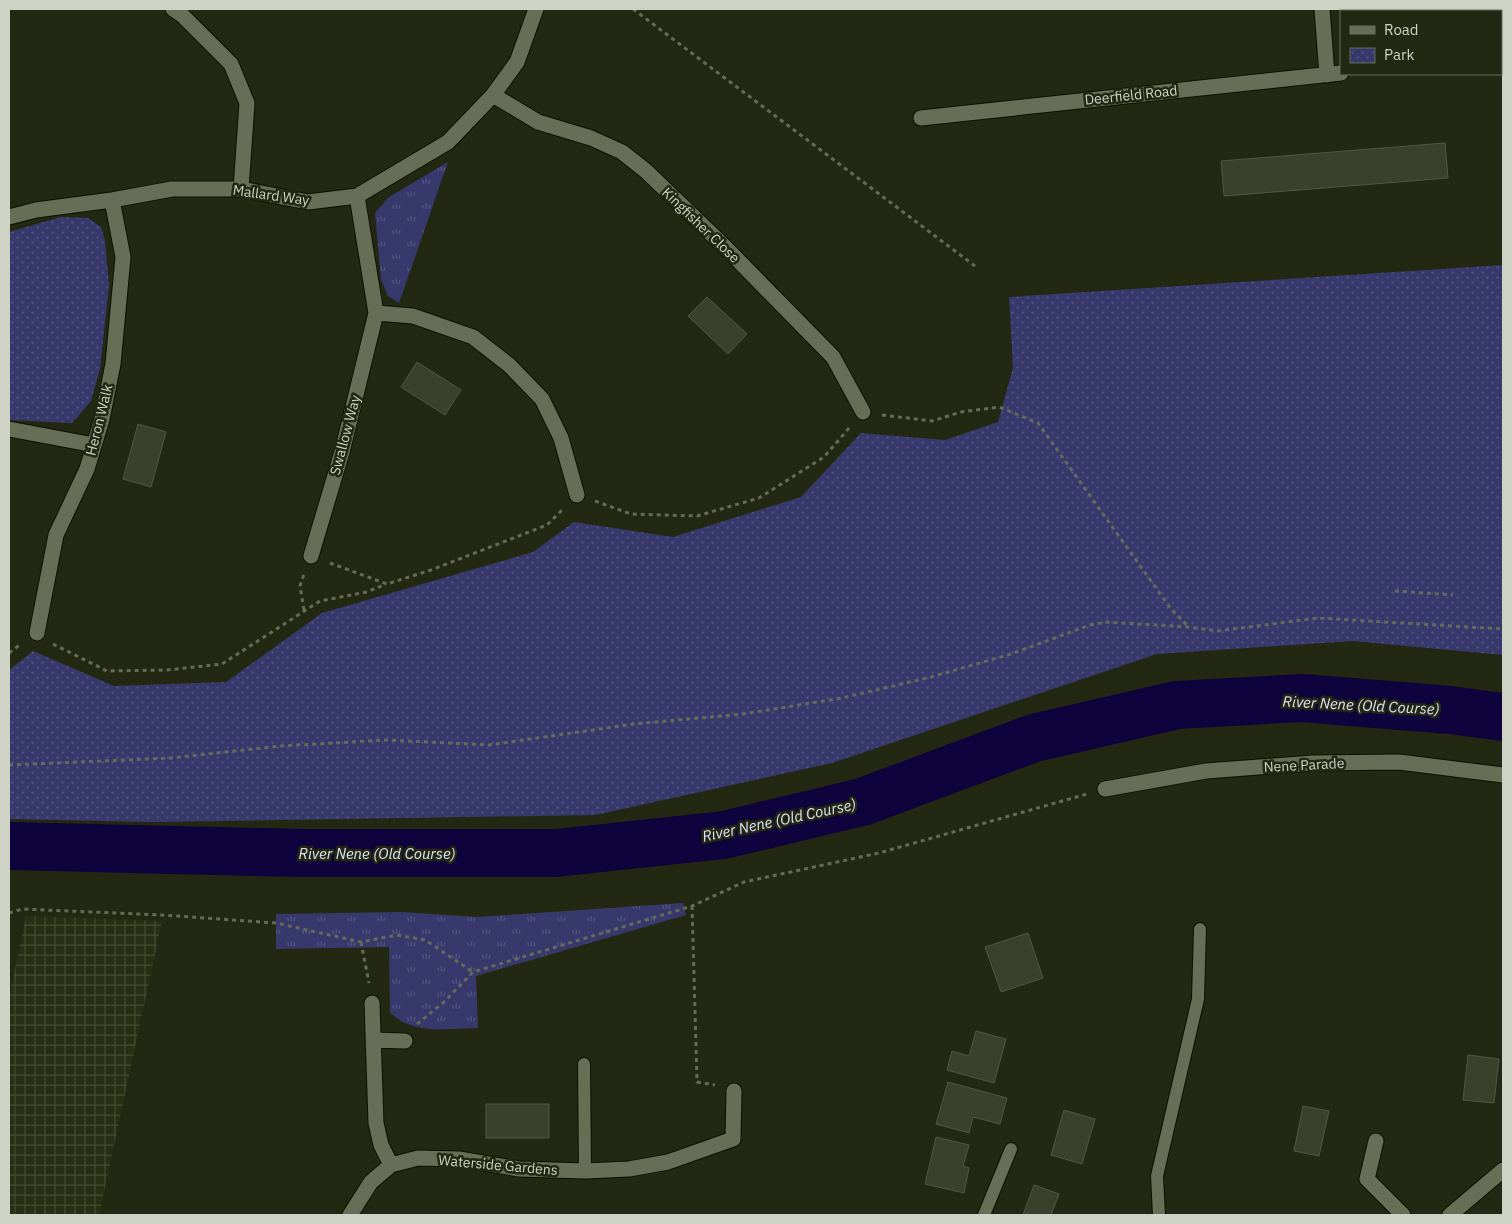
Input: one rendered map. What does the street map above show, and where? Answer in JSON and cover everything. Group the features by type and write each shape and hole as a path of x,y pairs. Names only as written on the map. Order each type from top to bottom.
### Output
{"street":[{"path":"173,9 182,15 231,64 247,102 241,189"},
{"name":"Mallard Way","path":"9,217 36,210 112,200 172,189 241,189 308,202 357,196 448,142 493,95 516,62 536,9"},
{"path":"1322,9 1334,74"},
{"name":"Deerfield Road","path":"921,118 1334,74"},
{"name":"Kingfisher Close","path":"493,95 538,122 591,138 622,152 646,171 725,247 833,357 863,412"},
{"name":"Swallow Way","path":"311,556 342,452 376,313 357,196"},
{"name":"Heron Walk","path":"37,633 56,535 87,469 113,364 124,257 112,200"},
{"path":"376,313 413,316 472,337 509,365 542,398 561,438 577,495"},
{"path":"9,429 94,445"},
{"name":"Nene Parade","path":"1105,789 1206,772 1313,763 1399,762 1503,775"},
{"path":"372,1003 376,1123 381,1145 391,1165"},
{"path":"373,1040 405,1041"},
{"name":"Waterside Gardens","path":"350,1215 370,1182 391,1165 418,1158 459,1159 518,1169 585,1171 629,1168 668,1162 733,1139 734,1091"},
{"path":"1376,1140 1367,1179 1403,1215"},
{"path":"1450,1215 1503,1170"}],"lane":[{"path":"1159,1215 1157,1176 1198,999 1200,929"},
{"path":"584,1064 585,1171"},
{"path":"984,1215 1011,1149"}],"path":[{"path":"633,9 975,266"},
{"path":"9,653 37,633 60,649 107,671 167,670 222,664 320,601 367,592 431,570 547,525 577,495 631,514 697,516 759,498 824,457 863,412 932,421 961,412 999,407 1038,423 1171,609 1188,627"},
{"path":"304,610 300,586 311,556 387,584"},
{"path":"1395,591 1453,595"},
{"path":"9,765 171,758 280,746 387,740 489,746 634,724 743,714 842,698 1011,654 1099,624 1188,627 1218,631 1318,618 1503,630"},
{"path":"405,1041 416,1025 444,1002 473,972 692,906 744,882 879,853 1105,789"},
{"path":"692,906 697,1082 709,1083 734,1091"},
{"path":"9,913 22,909 276,923 361,942 397,935 425,940 473,972"},
{"path":"361,942 372,1003"}],"shaded area":[{"path":"26,916 162,921 99,1215 9,1215 9,997"}],"green space":[{"path":"448,162 399,303 388,296 381,279 375,213 389,197"},
{"path":"61,217 88,218 101,227 105,241 109,285 100,369 91,401 72,423 9,420 9,232"},
{"path":"1503,265 1503,655 1353,641 1157,654 832,763 595,815 154,822 9,819 9,670 33,651 114,686 226,682 322,613 533,552 574,522 673,537 801,497 861,433 945,440 998,422 1013,368 1009,297"},
{"path":"683,903 686,915 476,976 478,1028 420,1028 399,1020 390,1012 389,947 276,949 276,914 401,912 477,917"}],"building":[{"path":"1445,143 1448,178 1224,196 1221,161"},
{"path":"707,297 747,334 728,354 688,316"},
{"path":"417,362 461,390 445,415 401,387"},
{"path":"138,424 166,432 151,487 123,479"},
{"path":"1028,933 1043,978 1001,992 985,947"},
{"path":"976,1031 1006,1039 994,1083 947,1070 952,1051 969,1056"},
{"path":"1468,1055 1499,1059 1494,1103 1463,1100"},
{"path":"948,1082 1007,1098 1000,1124 973,1117 969,1133 936,1124"},
{"path":"486,1104 549,1104 549,1138 486,1138"},
{"path":"1303,1106 1329,1111 1319,1156 1294,1151"},
{"path":"1064,1110 1095,1119 1082,1164 1051,1155"},
{"path":"936,1137 969,1145 963,1166 969,1168 964,1193 925,1184"},
{"path":"1034,1185 1059,1194 1051,1215 1023,1215"}],"waterway":[{"name":"River Nene (Old Course)","path":"9,846 301,853 556,853 724,835 862,802 1034,738 1177,705 1302,698 1450,710 1503,717"}]}
